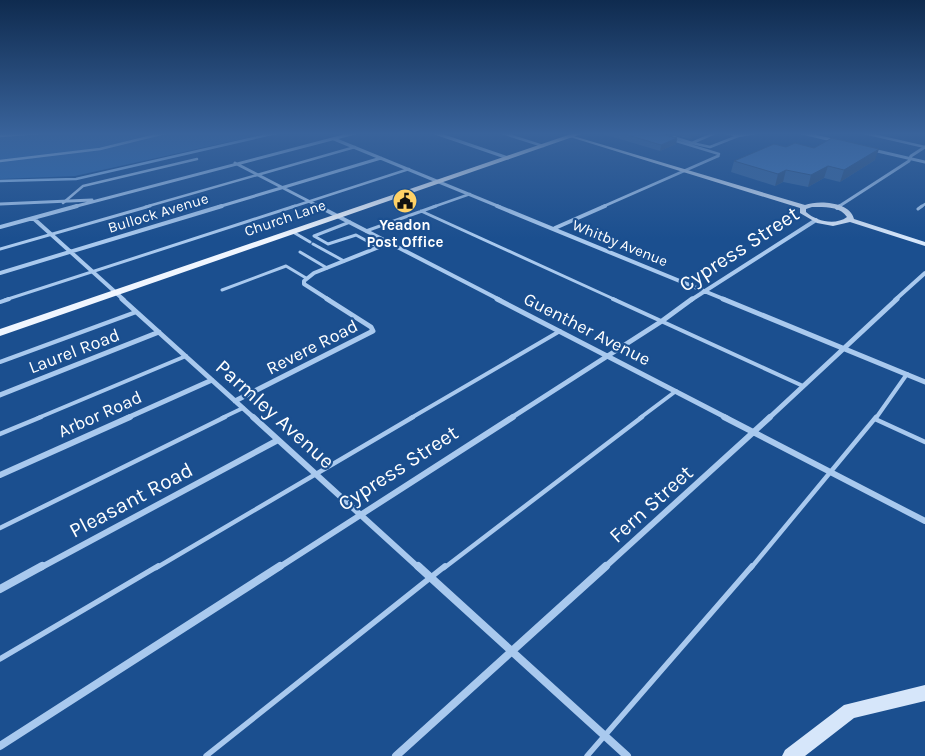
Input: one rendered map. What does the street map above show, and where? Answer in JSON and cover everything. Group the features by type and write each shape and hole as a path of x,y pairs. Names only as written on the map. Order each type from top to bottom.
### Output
{"main road":[{"name":"Church Lane","path":"0,333 479,168"}],"street":[{"path":"0,227 216,168"},
{"name":"Guenther Avenue","path":"246,168 925,521"},
{"name":"Bullock Avenue","path":"0,274 346,168"},
{"path":"681,168 805,206 820,205 837,208 850,215 850,220"},
{"path":"554,228 690,168"},
{"path":"837,208 899,168"},
{"name":"Whitby Avenue","path":"409,169 925,382"},
{"path":"0,205 6,203 100,200"},
{"path":"53,213 64,207 65,202"},
{"path":"805,206 802,209 803,213 816,220 834,223 850,220 925,244"},
{"name":"Parmley Avenue","path":"33,218 627,756"},
{"name":"Cypress Street","path":"0,746 606,355 662,322 706,290 816,220"},
{"path":"306,278 389,243"},
{"name":"Fern Street","path":"396,756 754,432 925,273"},
{"name":"Revere Road","path":"235,401 368,336 373,331 371,327 304,284 306,278"},
{"name":"Laurel Road","path":"0,395 159,332"},
{"name":"Arbor Road","path":"0,475 212,380"},
{"name":"Pleasant Road","path":"0,589 278,440"},
{"path":"791,756 850,711 925,693"}],"lane":[{"path":"65,202 83,186 158,168"},
{"path":"0,249 282,168"},
{"path":"0,302 409,169"},
{"path":"366,231 470,194"},
{"path":"918,209 925,204"},
{"path":"421,211 803,386"},
{"path":"350,222 314,236 328,244 356,235 378,247"},
{"path":"292,232 344,261"},
{"path":"300,252 327,268"},
{"path":"222,290 286,266 306,278"},
{"path":"0,362 136,312"},
{"path":"0,659 560,332"},
{"path":"0,434 186,356"},
{"path":"587,756 725,598 875,419 907,374"},
{"path":"206,756 430,578 676,392"},
{"path":"0,528 243,408"},
{"path":"875,419 925,442"}],"shaded area":[{"path":"0,168 110,168 75,176 0,179"}],"building":[{"path":"759,168 824,168 811,175 786,170 778,174"}],"waterway":[{"path":"0,181 76,179 123,168"}],"place":[{"name":"Yeadon Post Office","path":"405,201"}]}
